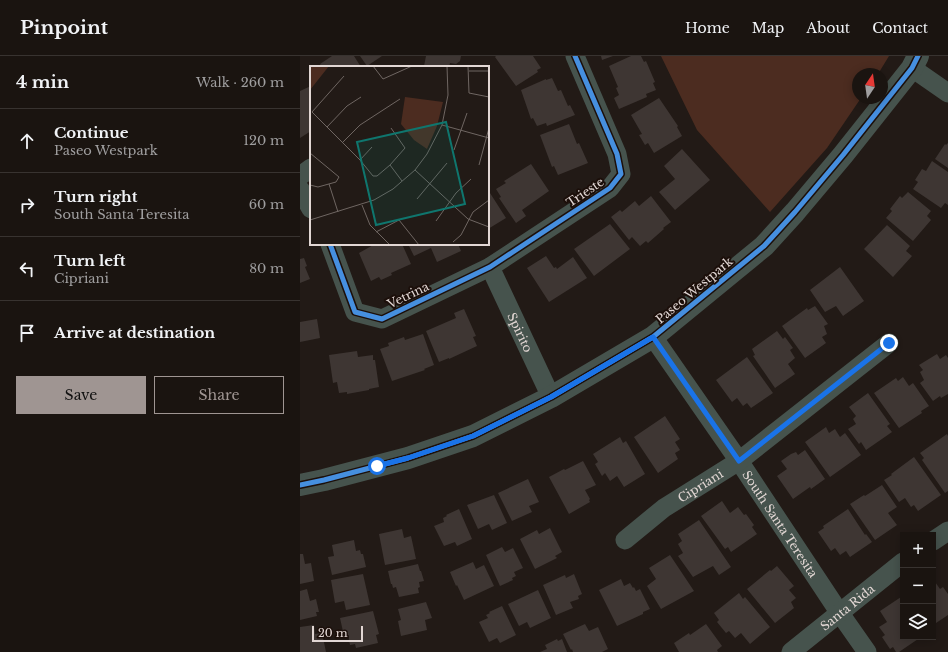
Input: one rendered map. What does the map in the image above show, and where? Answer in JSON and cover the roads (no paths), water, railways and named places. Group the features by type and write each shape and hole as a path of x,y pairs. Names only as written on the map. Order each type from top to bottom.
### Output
{"street":[{"name":"Trieste","path":"490,267 610,188 621,174 617,154 575,56"},
{"path":"915,62 948,92"},
{"name":"Paseo Westpark","path":"300,485 408,458 465,439 551,397 653,337 764,246 843,155 915,62"},
{"path":"300,176 310,169"},
{"path":"300,189 310,207"},
{"name":"Vetrina","path":"330,245 356,312 382,319 490,267"},
{"name":"Spirito","path":"490,267 551,397"},
{"name":"South Santa Teresita","path":"653,337 739,461 838,612 867,652"},
{"name":"Cipriani","path":"625,540 664,508 739,461 889,343"},
{"path":"936,539 948,531"},
{"name":"Santa Rida","path":"791,652 838,612 900,564"}]}
